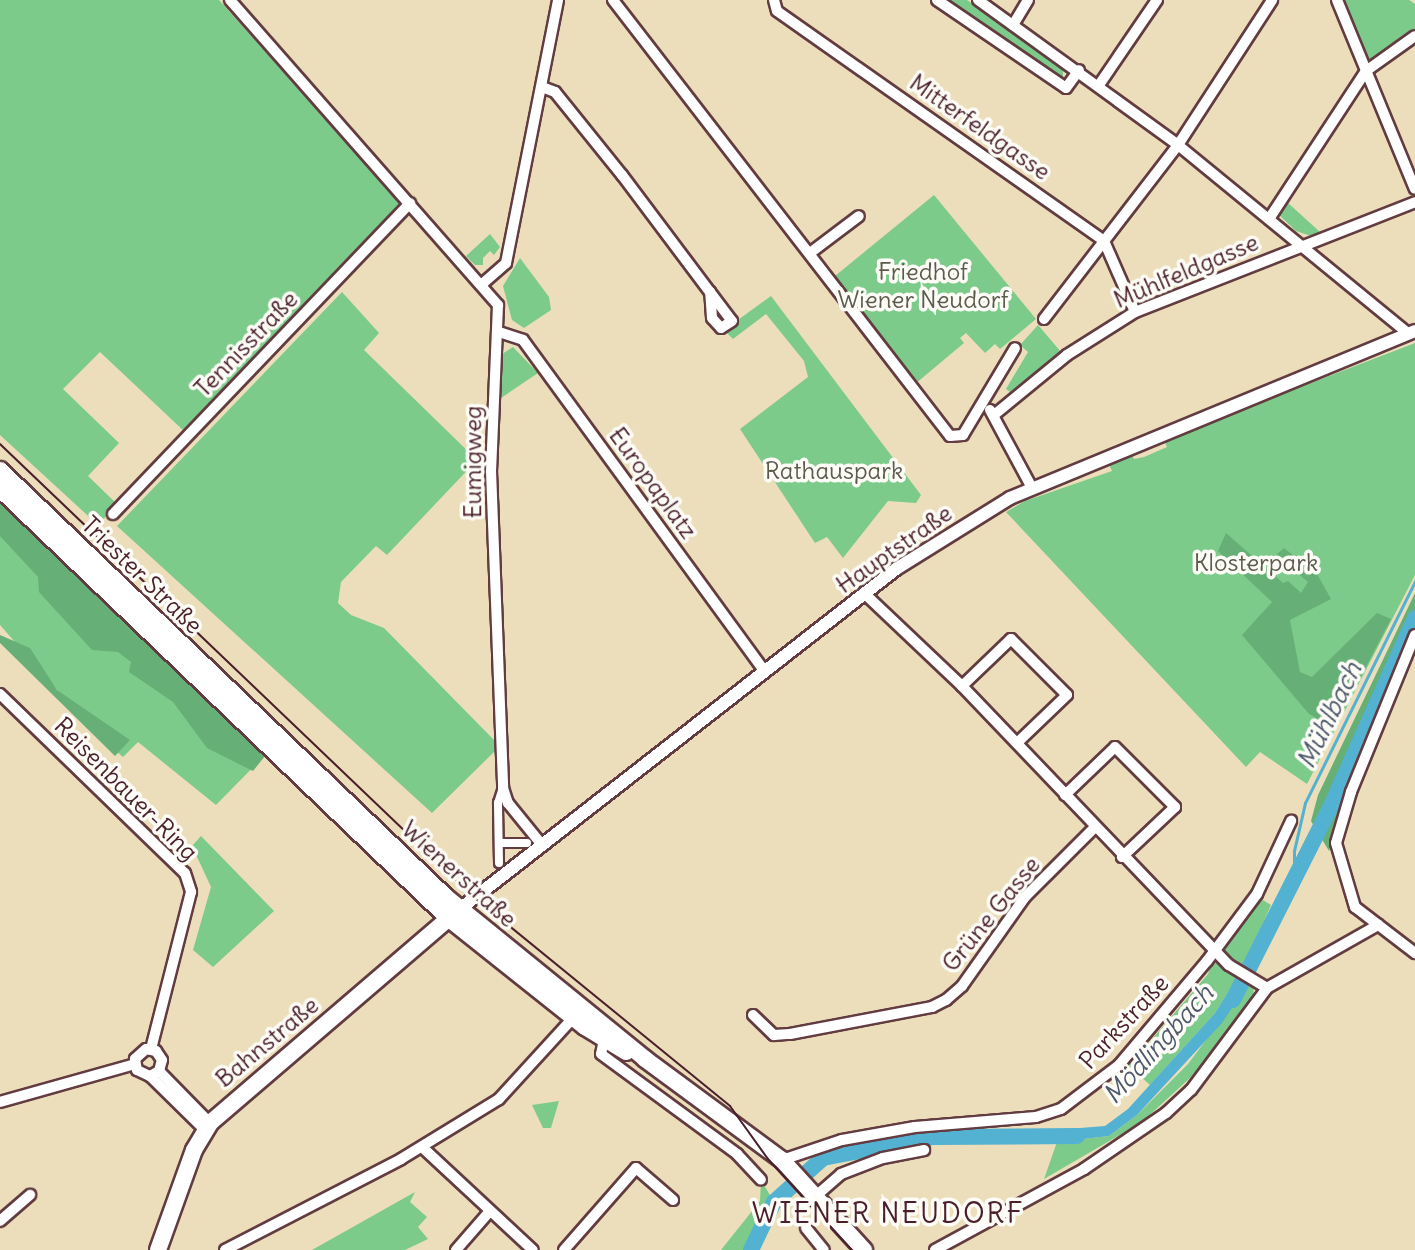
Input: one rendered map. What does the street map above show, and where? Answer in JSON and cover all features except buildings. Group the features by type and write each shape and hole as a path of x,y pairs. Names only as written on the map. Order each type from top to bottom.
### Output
{"main road":[{"name":"Triester Straße","path":"0,470 250,717"},
{"name":"Triester Straße","path":"0,489 250,717"},
{"name":"Wienerstraße","path":"250,717 454,914 573,1018 604,1039 645,1059"},
{"name":"Wienerstraße","path":"454,914 793,1170 864,1250"},
{"name":"Bahnstraße","path":"160,1249 207,1126 454,914"}],"street":[{"name":"Eumigweg","path":"230,0 498,305 499,332 491,471 503,788 508,803 543,846"},
{"path":"481,285 506,263 558,0"},
{"path":"613,0 950,436 963,435 1015,348"},
{"path":"776,5 785,0"},
{"path":"937,0 1066,88 1079,70"},
{"path":"978,0 1079,70 1178,145 1411,332"},
{"path":"1013,24 1028,0"},
{"path":"1099,85 1157,0"},
{"path":"1044,319 1178,145 1272,0"},
{"path":"1338,0 1415,189"},
{"name":"Mitterfeldgasse","path":"776,5 1104,241"},
{"path":"1269,219 1366,71 1415,36"},
{"path":"542,87 555,92 710,292"},
{"name":"Mühlfeldgasse","path":"994,415 1067,355 1135,312 1415,202"},
{"name":"Tennisstraße","path":"113,514 410,204"},
{"path":"810,253 859,215"},
{"path":"1104,241 1135,312"},
{"name":"Europaplatz","path":"499,332 523,340 764,671"},
{"name":"Hauptstraße","path":"454,914 864,593 939,541 1031,486 1411,332"},
{"path":"984,402 994,415 1031,486"},
{"path":"864,593 962,687 1094,828 1215,950 1246,976 1267,988"},
{"path":"1415,635 1351,792 1336,843 1355,907 1415,953"},
{"path":"962,687 1011,639 1067,695 1017,743"},
{"name":"Reisenbauer-Ring","path":"0,694 185,873 191,892 151,1049"},
{"path":"1065,795 1115,747 1175,807 1122,857"},
{"path":"499,863 498,803 503,788"},
{"name":"Parkstraße","path":"793,1170 842,1140 915,1127 1035,1117 1061,1109 1129,1055 1215,950 1257,894 1291,821"},
{"name":"Grüne Gasse","path":"753,1015 774,1035 790,1034 932,1007 946,1000 962,986 1025,897 1094,828"},
{"path":"499,843 527,843"},
{"path":"935,1250 1084,1169 1166,1113 1191,1090 1267,988 1378,925"},
{"path":"225,1250 422,1147 499,1099 573,1018"},
{"path":"604,1039 601,1054 737,1154 761,1180"},
{"path":"0,1102 135,1064 141,1051 151,1049 162,1060 155,1074"},
{"path":"135,1064 141,1074 155,1074 207,1126"},
{"path":"422,1147 533,1250"},
{"path":"817,1195 841,1174 883,1158 924,1150"},
{"path":"564,1250 636,1168 673,1199"},
{"path":"0,1221 30,1195"},
{"path":"456,1250 490,1211"},
{"path":"806,1228 824,1250"}],"green space":[{"path":"0,0 219,0 401,202 185,432 100,352 63,389 119,443 88,476 117,504 98,525 0,435"},
{"path":"945,0 967,0 1063,66 1063,76 1057,77"},
{"path":"1341,0 1409,0 1415,4 1415,32 1369,64"},
{"name":"Friedhof Wiener Neudorf","path":"934,195 1036,319 1000,349 995,344 985,353 966,333 960,338 964,343 915,384 835,276"},
{"path":"1287,202 1320,232 1311,236 1296,231 1279,215"},
{"path":"490,234 500,247 494,255 490,251 483,258 483,265 475,265 466,256"},
{"path":"520,258 549,297 551,310 524,328 512,320 503,286"},
{"path":"342,292 379,333 364,350 477,460 387,555 376,546 341,582 338,603 351,615 384,628 494,740 495,751 432,813 117,526"},
{"name":"Rathauspark","path":"771,296 921,495 916,503 888,501 843,558 827,537 815,543 740,429 808,377 804,361 766,314 733,339 724,330"},
{"path":"1038,325 1061,352 1010,392 1006,389 1028,352 1020,345"},
{"name":"Klosterpark","path":"1415,343 1415,575 1307,784 1260,752 1246,767 1006,512 1025,501 1112,471 1108,462 1131,452 1134,459 1144,457 1167,447 1164,440"},
{"path":"513,347 538,373 498,400 502,354"},
{"path":"0,498 269,751 253,771 207,748 173,702 129,672 131,662 118,652 92,650 39,592 38,577 0,536"},
{"path":"0,500 269,751 216,805 138,742 123,757 96,734 0,625"},
{"path":"1226,533 1283,583 1288,581 1301,593 1308,582 1276,555 1284,548 1317,574 1331,599 1290,620 1300,672 1312,677 1377,613 1391,619 1334,728 1309,714 1242,635 1272,602 1218,551"},
{"path":"1415,593 1415,613 1377,690 1381,701 1329,851 1311,821 1318,795"},
{"path":"0,635 30,648 57,690 130,740 115,756 0,643"},
{"path":"201,836 274,911 213,967 193,950 211,887 192,846"},
{"path":"1258,897 1271,905 1244,967 1223,951 1223,944"},
{"path":"1219,963 1237,978 1215,1013 1150,1085 1129,1066 1208,974 1211,964"},
{"path":"1248,984 1254,985 1253,999 1191,1077 1142,1122 1044,1179 1057,1142 1109,1136 1137,1115 1188,1064"},
{"path":"559,1101 551,1128 543,1128 532,1105"},
{"path":"761,1180 773,1200 748,1250 721,1250 760,1201"},
{"path":"415,1192 410,1202 427,1217 418,1227 428,1239 405,1250 312,1250"}],"water":[{"path":"1237,978 1248,984 1222,1023 1137,1115 1109,1136 1057,1142 1055,1130 1105,1126 1128,1109 1215,1013"}],"waterway":[{"name":"Mühlbach","path":"1294,871 1294,851 1305,803 1415,581"},
{"name":"Mödlingbach","path":"1233,1000 1331,806 1415,618"},
{"name":"Mödlingbach","path":"751,1250 774,1202 823,1158 933,1137 1077,1136"}],"tram line":[{"path":"0,444 475,898 730,1106 768,1159 852,1250"}],"district":[{"name":"WIENER NEUDORF","path":"888,1213"}]}
